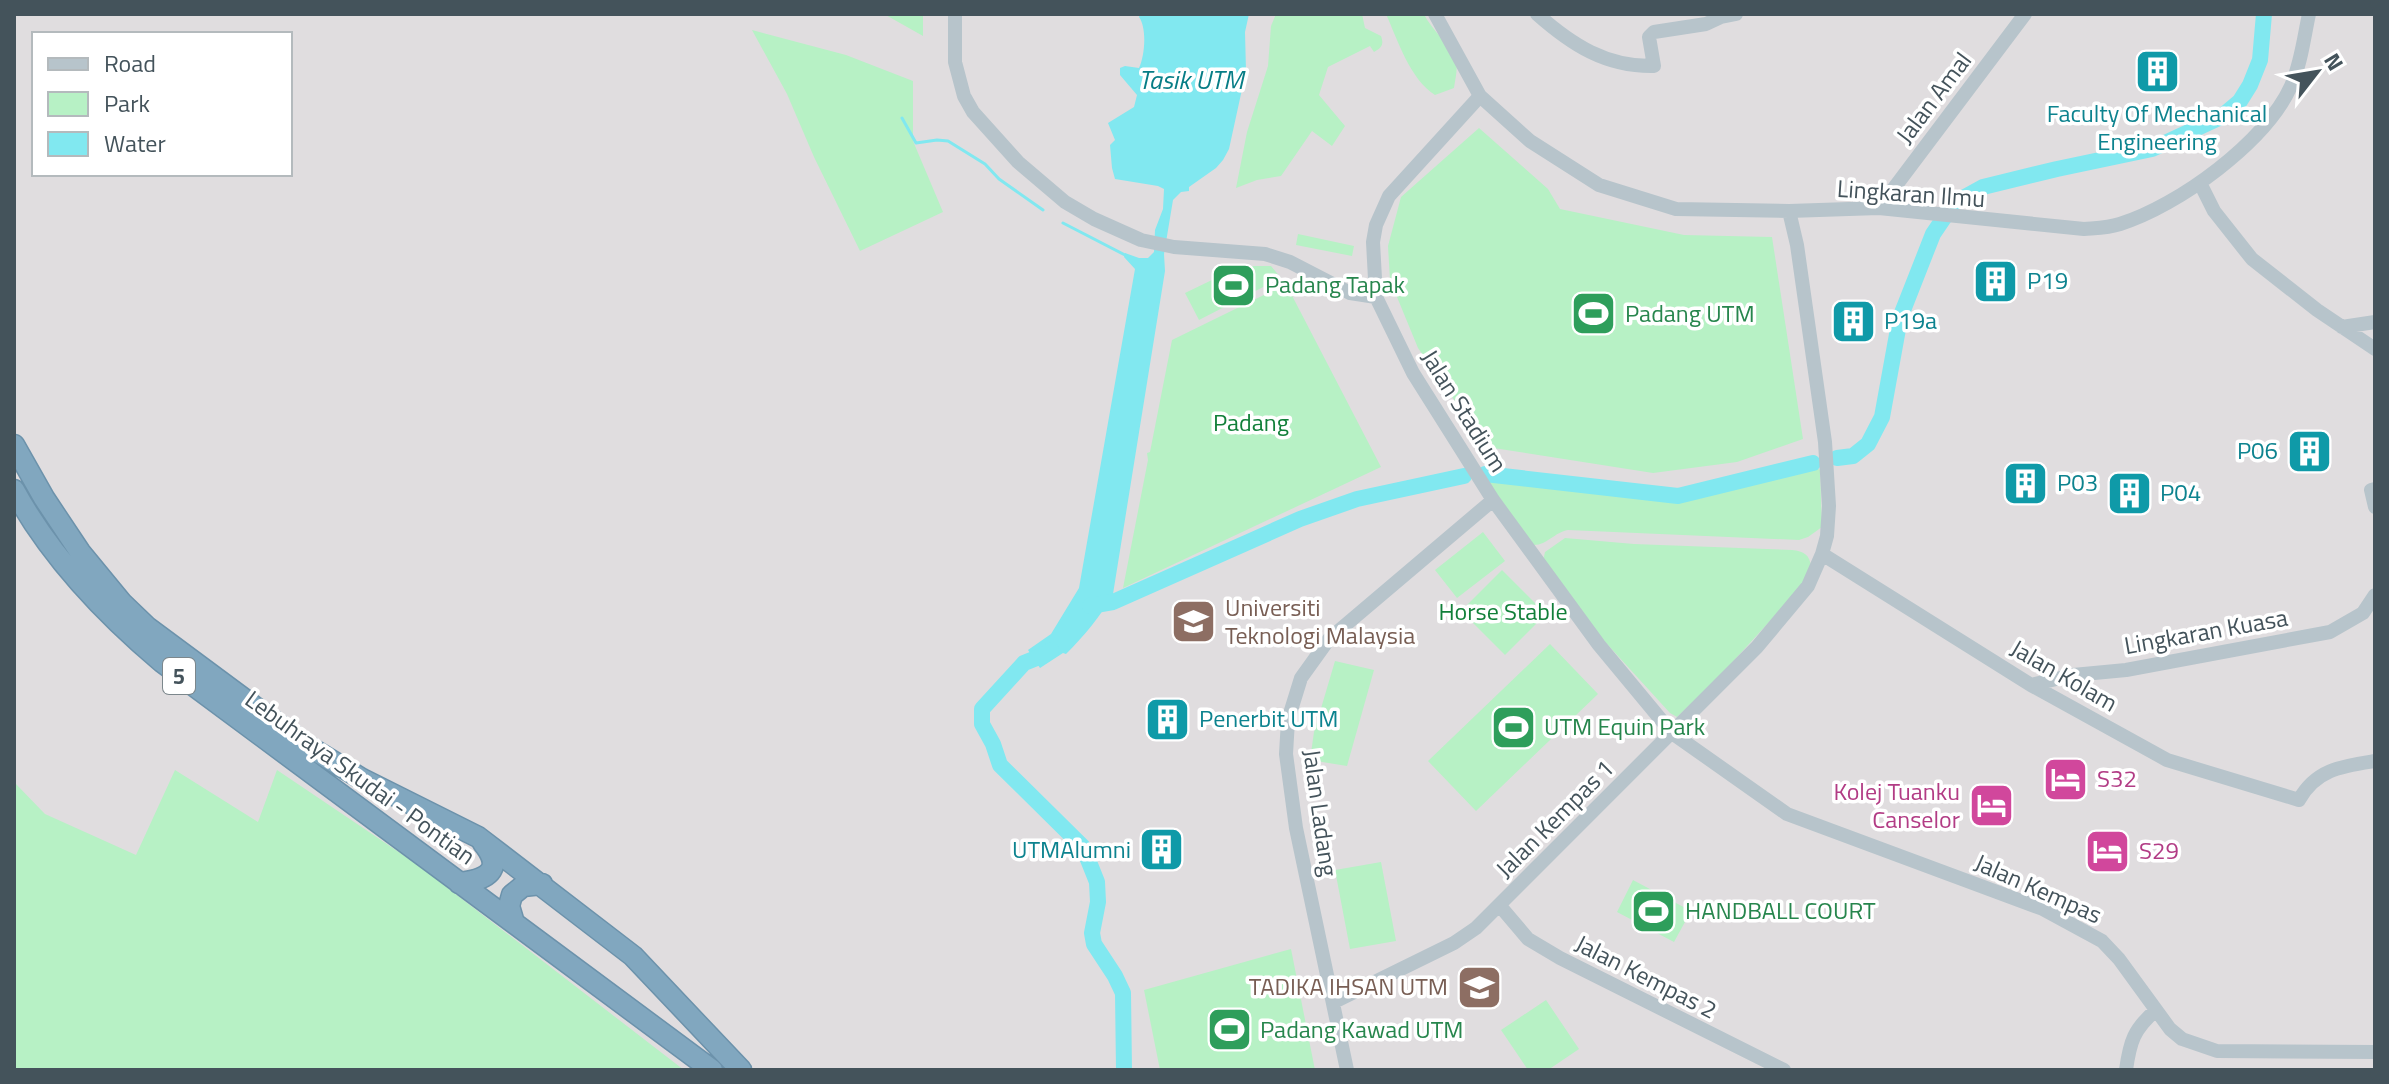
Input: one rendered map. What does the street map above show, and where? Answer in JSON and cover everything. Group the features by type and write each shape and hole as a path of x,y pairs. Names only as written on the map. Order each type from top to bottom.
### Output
{"highway":[{"name":"Lebuhraya Skudai - Pontian","path":"14,445 80,552 122,603 147,627 306,745 362,779 478,837 542,884 633,956 741,1070"},
{"name":"Lebuhraya Skudai - Pontian","path":"14,490 66,566 139,643 228,713 712,1070"},
{"path":"459,883 482,879 493,868 490,851 478,837"},
{"path":"514,923 509,906 512,895 523,886 542,884"}],"street":[{"path":"955,14 955,62 965,99 990,132 1033,176 1065,202 1141,240 1174,247 1265,254 1290,262 1350,293 1367,307 1383,312"},
{"name":"Lingkaran Ilmu","path":"1435,14 1480,96 1530,141 1599,185 1676,209 1789,211 1879,208 2084,229 2107,228 2142,215 2200,183 2243,148 2279,106 2291,85 2309,14"},
{"path":"1537,14 1558,33 1595,55 1615,63 1654,66 1649,37 1654,32 1706,24 1736,14"},
{"name":"Jalan Amal","path":"1879,208 2025,14"},
{"name":"Jalan Stadium","path":"1480,96 1389,196 1376,225 1373,242 1376,297 1413,373 1493,500 1599,645 1672,733"},
{"path":"2200,183 2214,211 2252,259 2375,349"},
{"name":"Jalan Kempas 1","path":"1334,1002 1454,943 1476,928 1757,647 1808,586 1827,536 1829,506 1825,442 1797,245 1789,211"},
{"path":"1350,293 1376,297"},
{"path":"2342,327 2375,322"},
{"path":"2375,489 2371,490 2375,507"},
{"name":"Jalan Ladang","path":"1347,1070 1296,828 1286,754 1288,720 1301,678 1329,639 1493,500"},
{"name":"Jalan Kolam","path":"1822,554 2031,685 2167,760 2299,800 2314,779 2342,766 2375,761"},
{"name":"Lingkaran Kuasa","path":"2031,685 2072,675 2126,670 2330,632 2363,613 2375,595"},
{"name":"Jalan Kempas","path":"1672,733 1787,814 2043,909 2102,941 2119,959 2170,1029 2182,1039 2217,1051 2375,1052"},
{"name":"Jalan Kempas 2","path":"1500,906 1528,939 1560,958 1784,1070"},
{"path":"2126,1070 2129,1048 2140,1024 2156,1010"}],"shaded area":[{"name":"Universiti Teknologi Malaysia","path":"14,14 2375,14 2375,1070 14,1070"}],"green space":[{"path":"884,14 923,14 923,36"},
{"path":"1276,14 1362,14 1365,28 1381,36 1382,44 1374,52 1370,46 1328,67 1319,95 1345,126 1332,146 1312,131 1281,176 1236,188 1247,132 1268,66 1271,26"},
{"path":"1386,14 1424,14 1456,62 1454,88 1435,95 1426,88 1406,59"},
{"path":"752,30 846,55 913,81 913,141 943,212 860,251 787,94"},
{"name":"Padang UTM","path":"1479,128 1548,189 1560,209 1684,235 1772,237 1803,439 1737,462 1653,473 1487,447 1418,348 1390,280 1388,246 1401,197"},
{"path":"1298,234 1354,246 1352,256 1296,245"},
{"name":"Padang Tapak","path":"1241,266 1271,266 1281,278 1199,320 1185,293"},
{"name":"Padang","path":"1286,284 1381,467 1123,588 1147,453 1150,452 1172,340"},
{"path":"1813,466 1820,470 1822,527 1799,540 1568,530 1534,545 1483,477 1680,500"},
{"path":"1483,532 1505,561 1457,598 1435,570"},
{"path":"1565,538 1792,550 1806,554 1811,567 1799,589 1718,678 1677,717 1597,633 1543,561 1545,552"},
{"name":"Horse Stable","path":"1502,570 1546,614 1505,655 1461,611"},
{"name":"UTM Equin Park","path":"1550,644 1598,694 1476,811 1428,761"},
{"path":"1335,661 1374,670 1347,766 1310,760 1314,732"},
{"path":"175,770 258,822 277,770 418,865 684,1070 14,1070 14,782 45,814 136,855"},
{"path":"1381,862 1396,941 1350,949 1335,870"},
{"name":"HANDBALL COURT","path":"1633,880 1691,911 1674,942 1617,912"},
{"name":"Padang Kawad UTM","path":"1291,949 1315,1070 1160,1070 1144,990"},
{"path":"1546,1000 1579,1049 1548,1070 1528,1070 1501,1030"}],"water":[{"name":"Tasik UTM","path":"1140,14 1249,14 1245,32 1246,71 1229,149 1223,160 1189,187 1189,191 1181,192 1173,200 1164,254 1165,271 1113,594 1092,626 1066,654 1040,668 1028,650 1051,634 1079,588 1135,269 1124,257 1125,253 1148,258 1154,252 1155,230 1163,209 1164,189 1115,179 1112,168 1110,145 1115,140 1108,123 1134,107 1137,95 1120,75 1120,68 1139,68 1141,63 1144,35"}],"waterway":[{"path":"1837,458 1853,456 1868,444 1882,417 1900,318 1933,234 1954,203 1983,187 2152,149 2221,117 2240,101 2250,85 2260,60 2264,14"},
{"path":"902,118 916,143 948,141 985,164 999,179 1043,210"},
{"path":"1063,223 1127,256"},
{"path":"1485,474 1678,496 1813,463"},
{"path":"1090,606 1113,602 1300,519 1357,499 1464,476"},
{"path":"1051,650 1024,663 982,709 982,724 1000,765 1083,847 1097,882 1098,902 1092,933 1094,944 1123,993 1124,1070"}],"place":[{"name":"Faculty Of Mechanical Engineering","path":"2157,72"},
{"name":"P19","path":"1996,281"},
{"name":"Padang Tapak","path":"1234,285"},
{"name":"Padang UTM","path":"1594,314"},
{"name":"P19a","path":"1853,321"},
{"name":"P06","path":"2309,451"},
{"name":"P03","path":"2026,483"},
{"name":"P04","path":"2129,493"},
{"name":"Universiti Teknologi Malaysia","path":"1194,622"},
{"name":"Penerbit UTM","path":"1168,719"},
{"name":"UTM Equin Park","path":"1513,727"},
{"name":"S32","path":"2066,779"},
{"name":"Kolej Tuanku Canselor","path":"1991,806"},
{"name":"UTMAlumni","path":"1162,850"},
{"name":"S29","path":"2108,851"},
{"name":"HANDBALL COURT","path":"1654,911"},
{"name":"TADIKA IHSAN UTM","path":"1479,987"},
{"name":"Padang Kawad UTM","path":"1229,1030"}]}
